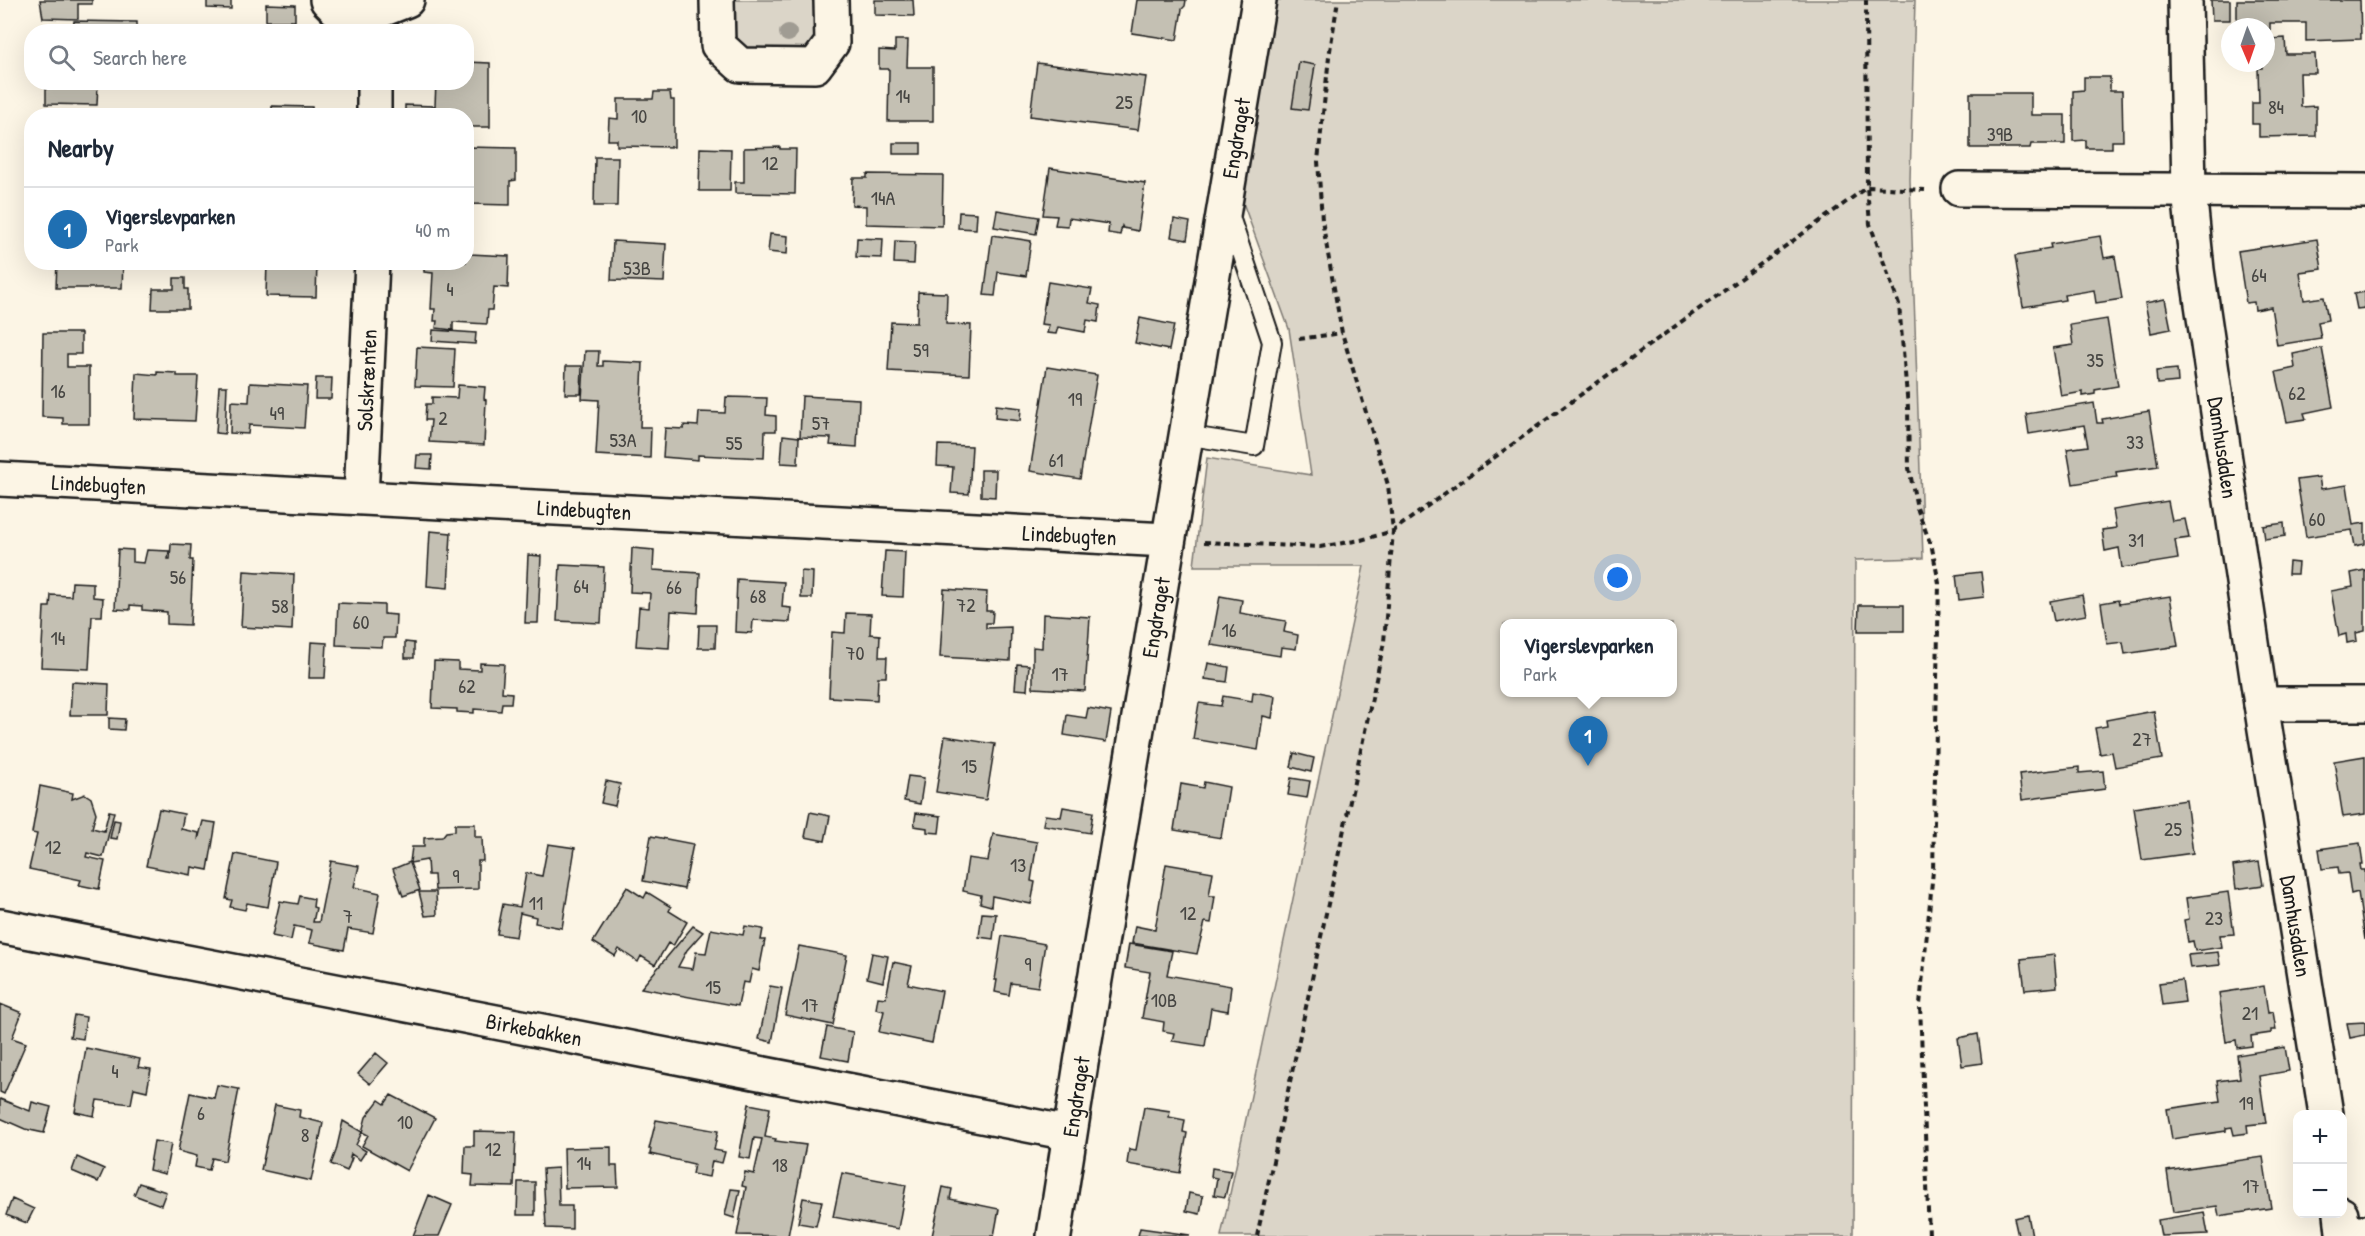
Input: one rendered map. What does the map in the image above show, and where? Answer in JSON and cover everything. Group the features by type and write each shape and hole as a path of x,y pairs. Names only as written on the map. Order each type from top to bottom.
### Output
{"street":[{"path":"327,0 335,8 374,22 407,0"},
{"path":"717,0 718,45 741,65 815,66 832,43 831,0"},
{"name":"Engdraget","path":"1054,1236 1167,540 1259,0"},
{"name":"Damhusdalen","path":"2185,0 2189,190 2198,270 2261,704 2325,1110"},
{"path":"374,90 374,108"},
{"path":"1959,189 2365,191"},
{"name":"Solskrænten","path":"361,497 372,270"},
{"name":"Lindebugten","path":"0,479 1167,540"},
{"path":"2261,704 2365,704"},
{"name":"Birkebakken","path":"0,926 1069,1133"},
{"path":"2341,1218 2343,1232 2365,1232"}],"lane":[{"path":"1185,435 1254,446 1272,342 1224,202"}],"path":[{"path":"1257,1236 1384,642 1393,531 1388,485 1342,333 1322,220 1318,161 1329,57 1338,0"},
{"path":"1866,0 1867,187 1870,224 1899,305 1908,407 1909,468 1917,507 1932,548 1939,583 1934,871 1920,1005 1929,1236"},
{"path":"1167,540 1320,547 1361,540 1393,531 1867,187 1959,189"},
{"path":"1272,342 1342,333"}],"shaded area":[{"path":"729,0 820,0 819,28 815,41 805,51 750,53 731,36"},
{"path":"1274,0 1915,0 1910,180 1923,558 1855,560 1853,1236 1221,1236 1364,566 1194,566 1207,458 1311,475 1289,329 1242,200"}],"building":[{"path":"40,0 92,0 92,4 78,4 78,19 43,18"},
{"path":"207,0 231,0 231,9 207,8"},
{"path":"875,0 913,0 914,16 875,15"},
{"path":"1137,0 1186,0 1182,9 1177,40 1132,33"},
{"path":"2211,0 2230,0 2230,18 2212,20"},
{"path":"2237,0 2360,0 2361,39 2306,41 2306,23 2275,23 2275,18 2237,18"},
{"path":"266,4 295,5 295,21 266,21"},
{"path":"74,21 137,22 137,24 74,24"},
{"path":"2285,38 2286,54 2315,54 2316,73 2300,73 2301,107 2316,106 2316,136 2259,137 2259,124 2252,124 2252,103 2259,103 2258,72 2275,72 2275,39"},
{"path":"895,40 908,40 907,67 933,67 933,121 888,121 889,69 879,69 879,50 895,51"},
{"path":"474,62 490,63 490,127 474,127 474,108 405,108 405,105 435,106 436,90 474,90"},
{"path":"1299,62 1315,65 1308,110 1292,108"},
{"path":"1037,63 1146,77 1138,130 1030,116"},
{"path":"2084,77 2110,77 2110,91 2122,91 2123,141 2112,141 2112,148 2086,148 2086,140 2073,141 2073,91 2084,90"},
{"path":"46,90 98,90 97,105 46,104"},
{"path":"654,92 670,92 671,100 674,100 674,147 617,146 617,140 608,140 609,118 618,119 618,99 653,99"},
{"path":"1970,93 2031,93 2031,115 2065,115 2065,144 2031,144 2030,148 1970,148"},
{"path":"272,106 312,107 312,108 272,108"},
{"path":"893,143 921,143 921,154 893,154"},
{"path":"474,147 516,148 516,180 510,181 510,205 474,204"},
{"path":"780,147 780,149 796,149 795,194 735,193 735,182 744,182 744,148"},
{"path":"700,148 731,149 730,191 699,191"},
{"path":"595,157 618,157 617,206 594,206"},
{"path":"1050,168 1145,183 1138,231 1122,226 1120,235 1108,233 1109,224 1069,218 1068,226 1055,225 1057,216 1043,215"},
{"path":"867,174 943,175 942,226 866,224 866,206 852,205 853,178 867,178"},
{"path":"997,210 1039,217 1036,234 994,227"},
{"path":"959,212 977,213 976,229 958,228"},
{"path":"1174,219 1190,222 1187,240 1171,237"},
{"path":"770,234 788,236 787,254 768,252"},
{"path":"992,235 1031,241 1026,276 998,272 995,296 984,295"},
{"path":"2100,236 2104,258 2115,256 2122,299 2096,303 2094,290 2064,295 2065,300 2023,307 2015,256 2051,248 2050,244"},
{"path":"857,238 883,239 882,258 856,257"},
{"path":"2317,239 2322,269 2300,272 2304,300 2324,297 2328,320 2318,322 2321,338 2277,345 2271,307 2255,310 2254,302 2246,303 2238,251"},
{"path":"613,241 666,244 664,282 611,280"},
{"path":"895,241 915,242 914,264 894,263"},
{"path":"474,254 509,256 508,288 494,287 492,310 488,310 487,324 453,322 453,330 436,328 435,309 431,309 433,273 424,272 424,270 474,270"},
{"path":"57,270 123,270 122,288 56,288"},
{"path":"267,270 317,270 316,297 266,296"},
{"path":"174,278 185,278 185,289 188,289 188,309 152,309 153,289 174,289"},
{"path":"1048,282 1092,289 1089,303 1100,305 1098,322 1087,320 1085,332 1058,327 1056,334 1047,333 1049,325 1041,324"},
{"path":"918,292 947,293 946,324 971,325 969,375 888,371 891,322 917,323"},
{"path":"2365,292 2365,308 2357,309 2354,294"},
{"path":"2165,299 2171,329 2151,333 2145,303"},
{"path":"1140,318 1174,325 1169,350 1135,343"},
{"path":"2107,319 2118,386 2095,390 2095,394 2083,396 2083,392 2061,396 2053,348 2073,345 2070,325"},
{"path":"433,330 476,333 475,344 432,341"},
{"path":"43,333 81,333 81,354 67,354 67,367 89,367 89,424 63,424 63,418 42,417"},
{"path":"417,347 455,349 453,387 415,386"},
{"path":"2322,348 2333,407 2304,413 2306,419 2287,422 2276,372 2295,368 2293,354"},
{"path":"585,351 599,351 598,366 603,366 603,361 643,363 640,427 651,427 650,458 596,455 599,400 582,399"},
{"path":"566,366 582,366 581,394 565,394"},
{"path":"1047,367 1097,375 1080,479 1030,471"},
{"path":"2177,369 2178,382 2157,384 2156,371"},
{"path":"157,372 177,373 177,376 198,376 195,421 134,419 136,373 157,375"},
{"path":"316,378 332,378 331,399 315,399"},
{"path":"250,383 307,386 304,428 249,425 248,434 230,433 231,401 249,402"},
{"path":"458,385 485,387 484,445 429,442 431,420 425,420 426,404 432,404 432,397 457,398"},
{"path":"219,386 227,386 225,434 216,433"},
{"path":"802,396 859,399 857,447 830,445 831,438 800,437"},
{"path":"726,397 767,398 766,415 776,416 776,431 765,431 764,458 698,455 698,460 663,457 665,428 684,429 684,425 698,426 699,412 725,413"},
{"path":"2094,403 2097,423 2103,423 2102,419 2149,411 2158,466 2116,472 2117,477 2073,484 2067,449 2088,446 2084,425 2029,434 2026,414"},
{"path":"996,405 1021,408 1020,421 995,418"},
{"path":"783,435 799,437 798,464 781,463"},
{"path":"938,445 972,446 969,494 951,493 953,467 937,466"},
{"path":"417,455 432,455 431,469 416,468"},
{"path":"981,470 996,470 995,497 981,496"},
{"path":"2319,477 2321,489 2347,485 2353,525 2365,523 2365,544 2355,546 2352,530 2306,537 2297,480"},
{"path":"2168,501 2172,521 2185,519 2189,538 2175,540 2178,559 2122,568 2119,548 2105,551 2102,530 2116,528 2113,510"},
{"path":"2284,523 2285,536 2265,539 2263,526"},
{"path":"430,531 451,533 448,588 427,586"},
{"path":"171,544 191,545 190,560 193,560 190,625 167,624 167,612 142,610 142,606 130,605 130,610 115,609 118,549 133,550 133,562 144,563 147,550 169,551 168,559 170,559"},
{"path":"632,548 654,550 653,570 700,573 698,613 671,611 669,648 636,646 639,607 649,608 650,593 630,592"},
{"path":"885,551 905,552 903,597 882,596"},
{"path":"528,555 541,556 538,623 525,623"},
{"path":"2289,562 2298,563 2297,574 2288,574"},
{"path":"560,565 604,567 601,623 557,621"},
{"path":"2365,570 2365,631 2356,633 2357,641 2347,643 2346,634 2339,636 2331,591 2353,587 2351,573"},
{"path":"244,571 294,574 292,630 241,627"},
{"path":"801,571 813,572 812,598 801,598"},
{"path":"1981,572 1984,597 1959,600 1956,575"},
{"path":"737,579 784,582 782,607 791,608 790,622 753,620 752,633 735,632"},
{"path":"72,582 93,583 93,597 103,598 102,616 92,616 89,669 41,667 44,607 50,607 51,595 71,596"},
{"path":"944,589 987,592 986,611 993,611 992,623 986,623 986,628 1011,627 1010,661 940,657"},
{"path":"2082,595 2086,615 2054,621 2050,601"},
{"path":"1220,596 1242,600 1240,613 1286,621 1284,632 1298,635 1296,649 1281,647 1280,656 1211,645"},
{"path":"2170,596 2178,646 2125,654 2123,642 2107,644 2101,603 2118,600 2119,604"},
{"path":"338,603 384,605 384,614 396,615 395,638 383,638 382,647 336,645"},
{"path":"1859,605 1904,605 1904,631 1858,631"},
{"path":"846,613 871,614 870,634 880,635 879,657 887,657 886,677 878,677 877,700 829,697 832,632 845,633"},
{"path":"1043,614 1090,617 1085,691 1033,688 1033,647 1042,648"},
{"path":"699,625 716,625 715,648 698,648"},
{"path":"311,642 327,643 325,678 309,678"},
{"path":"405,642 414,643 414,658 405,658"},
{"path":"434,661 458,662 458,669 480,670 480,663 504,664 502,692 512,693 511,703 502,703 501,711 474,709 474,713 457,712 457,709 432,708"},
{"path":"1208,663 1229,667 1227,682 1205,679"},
{"path":"1017,664 1029,665 1027,690 1015,689"},
{"path":"72,682 109,684 108,715 70,715"},
{"path":"1253,692 1275,696 1272,718 1263,716 1258,750 1193,739 1199,703 1221,706 1223,696 1252,701"},
{"path":"1088,708 1111,712 1106,742 1064,735 1067,715 1086,718"},
{"path":"2154,711 2162,759 2115,767 2112,752 2100,754 2095,728 2107,726 2106,720"},
{"path":"109,718 125,719 124,730 109,729"},
{"path":"945,736 995,744 986,800 936,792"},
{"path":"1294,753 1314,758 1311,772 1291,767"},
{"path":"2365,756 2365,814 2343,817 2334,761"},
{"path":"2079,767 2079,773 2103,771 2105,789 2022,800 2019,774"},
{"path":"908,776 924,778 920,804 904,801"},
{"path":"1291,778 1310,781 1307,798 1288,795"},
{"path":"606,781 620,784 615,806 601,803"},
{"path":"1204,782 1229,787 1221,838 1174,830 1181,784 1203,788"},
{"path":"40,786 73,793 72,799 85,794 91,798 96,813 92,828 104,831 109,811 114,812 103,857 87,853 86,857 105,861 99,889 79,885 81,880 29,869 37,834 32,833"},
{"path":"2186,800 2193,853 2142,860 2134,808"},
{"path":"1063,807 1093,812 1090,833 1043,825 1045,815 1061,817"},
{"path":"159,809 184,814 181,829 199,833 198,840 203,821 216,823 208,870 192,867 191,875 146,866"},
{"path":"810,812 830,816 825,841 805,837"},
{"path":"916,813 941,816 939,833 927,832 927,828 914,826"},
{"path":"114,820 120,821 117,839 110,838"},
{"path":"455,824 475,824 475,837 482,837 483,861 478,861 478,889 435,890 434,875 428,875 427,860 410,863 420,890 403,896 393,869 410,862 412,847 424,847 424,838 442,837 446,832 455,831"},
{"path":"993,834 1037,842 1031,881 1035,882 1031,904 992,896 991,906 980,903 981,895 963,891 968,858 988,861"},
{"path":"651,836 693,844 684,889 643,881"},
{"path":"2360,843 2363,864 2360,864 2361,870 2365,870 2365,940 2358,892 2351,894 2348,873 2339,874 2338,867 2322,869 2319,849"},
{"path":"548,844 575,848 562,928 535,923 536,917 520,913 516,937 497,934 503,904 520,907 526,873 542,876"},
{"path":"235,854 276,862 268,907 247,903 245,910 230,907 232,900 226,899"},
{"path":"331,861 359,866 354,887 380,893 373,933 348,929 344,950 309,943 312,930 294,926 291,940 272,936 280,901 298,904 300,896 314,899 313,907 316,908 313,922 319,922"},
{"path":"2259,862 2263,885 2236,889 2233,866"},
{"path":"1166,864 1213,872 1209,896 1215,896 1211,923 1205,922 1197,954 1132,943 1135,926 1155,930"},
{"path":"627,887 644,898 647,892 671,907 669,911 687,922 673,946 668,943 655,965 641,956 638,962 619,949 615,956 593,942"},
{"path":"419,892 436,892 437,915 425,916"},
{"path":"2228,892 2234,934 2220,935 2222,947 2195,951 2193,941 2188,942 2184,920 2189,919 2186,898"},
{"path":"982,913 996,914 993,939 979,937"},
{"path":"693,926 703,932 687,950 678,967 693,969 696,952 706,953 711,929 743,935 745,926 763,929 761,940 765,940 759,971 752,969 749,983 743,982 738,1006 641,988"},
{"path":"1002,936 1045,944 1038,987 1011,983 1009,995 995,992"},
{"path":"1129,944 1172,951 1167,975 1231,986 1228,1011 1211,1008 1205,1046 1172,1041 1174,1033 1163,1031 1164,1022 1142,1018 1150,972 1125,968"},
{"path":"799,946 847,955 833,1025 785,1015"},
{"path":"2218,952 2220,965 2190,968 2188,955"},
{"path":"872,953 888,956 883,982 867,978"},
{"path":"2054,955 2057,987 2025,990 2021,959"},
{"path":"893,962 912,966 908,984 942,991 932,1043 879,1032 884,1011 876,1009 878,997 886,998"},
{"path":"2182,980 2185,1002 2162,1005 2159,983"},
{"path":"770,986 782,988 772,1042 759,1039"},
{"path":"2264,986 2268,1013 2273,1012 2276,1030 2251,1036 2252,1046 2237,1048 2236,1040 2226,1042 2219,993"},
{"path":"0,1004 22,1013 12,1038 26,1043 4,1094 0,1092"},
{"path":"74,1015 86,1017 83,1039 70,1037"},
{"path":"2365,1022 2365,1035 2350,1038 2347,1023"},
{"path":"827,1027 853,1032 848,1061 821,1056"},
{"path":"1978,1034 1982,1063 1962,1066 1958,1038"},
{"path":"2285,1047 2289,1071 2259,1076 2266,1123 2247,1125 2248,1133 2234,1135 2232,1127 2226,1128 2226,1131 2172,1139 2167,1109 2220,1101 2217,1081 2240,1078 2237,1055"},
{"path":"86,1048 140,1059 138,1067 151,1069 147,1091 134,1088 131,1104 97,1100 94,1116 75,1112"},
{"path":"376,1053 388,1063 370,1084 358,1074"},
{"path":"217,1085 239,1089 225,1161 212,1158 209,1170 195,1167 197,1156 178,1151 190,1093 214,1098"},
{"path":"391,1095 435,1118 407,1171 362,1146 368,1135 362,1132 366,1117 379,1100 385,1104"},
{"path":"0,1099 30,1111 32,1102 51,1107 44,1133 25,1129 0,1118"},
{"path":"749,1104 770,1108 765,1137 776,1139 775,1141 806,1145 788,1236 737,1235 746,1187 742,1186 745,1172 754,1174 762,1139 754,1138 750,1159 739,1157"},
{"path":"275,1105 300,1110 299,1117 323,1123 311,1181 261,1170"},
{"path":"1144,1107 1170,1111 1169,1117 1185,1120 1183,1132 1187,1133 1180,1173 1127,1164 1129,1149 1136,1150"},
{"path":"656,1120 718,1131 714,1150 725,1152 722,1163 712,1161 709,1177 692,1174 694,1164 650,1154 651,1149 649,1149"},
{"path":"343,1121 362,1132 356,1145 366,1151 360,1160 351,1154 350,1158 352,1158 347,1171 331,1164"},
{"path":"474,1131 516,1132 514,1187 472,1186 473,1175 464,1174 465,1146 474,1146"},
{"path":"154,1141 171,1144 165,1174 149,1170"},
{"path":"611,1147 611,1166 617,1166 618,1187 565,1188 564,1148"},
{"path":"77,1157 104,1169 98,1182 72,1171"},
{"path":"2263,1157 2271,1208 2219,1216 2217,1206 2173,1212 2167,1171"},
{"path":"558,1168 559,1206 572,1206 572,1229 546,1228 543,1169"},
{"path":"1212,1168 1231,1171 1225,1197 1214,1195 1217,1178 1211,1177"},
{"path":"842,1173 906,1185 898,1229 833,1217"},
{"path":"518,1182 535,1182 535,1215 517,1215"},
{"path":"139,1183 166,1192 161,1205 134,1195"},
{"path":"943,1187 952,1189 950,1199 999,1209 994,1236 932,1236"},
{"path":"731,1189 740,1190 734,1218 725,1215"},
{"path":"1189,1193 1203,1196 1200,1214 1186,1211"},
{"path":"429,1195 452,1205 439,1236 413,1236"},
{"path":"803,1198 822,1201 816,1226 798,1223"},
{"path":"12,1199 34,1209 27,1223 6,1215"},
{"path":"2204,1212 2208,1234 2161,1236 2158,1220"},
{"path":"2028,1215 2032,1236 2018,1236 2014,1218"},
{"path":"1140,1228 1190,1235 1138,1236"}],"place":[{"name":"Vigerslevparken","path":"1588,766"}]}
